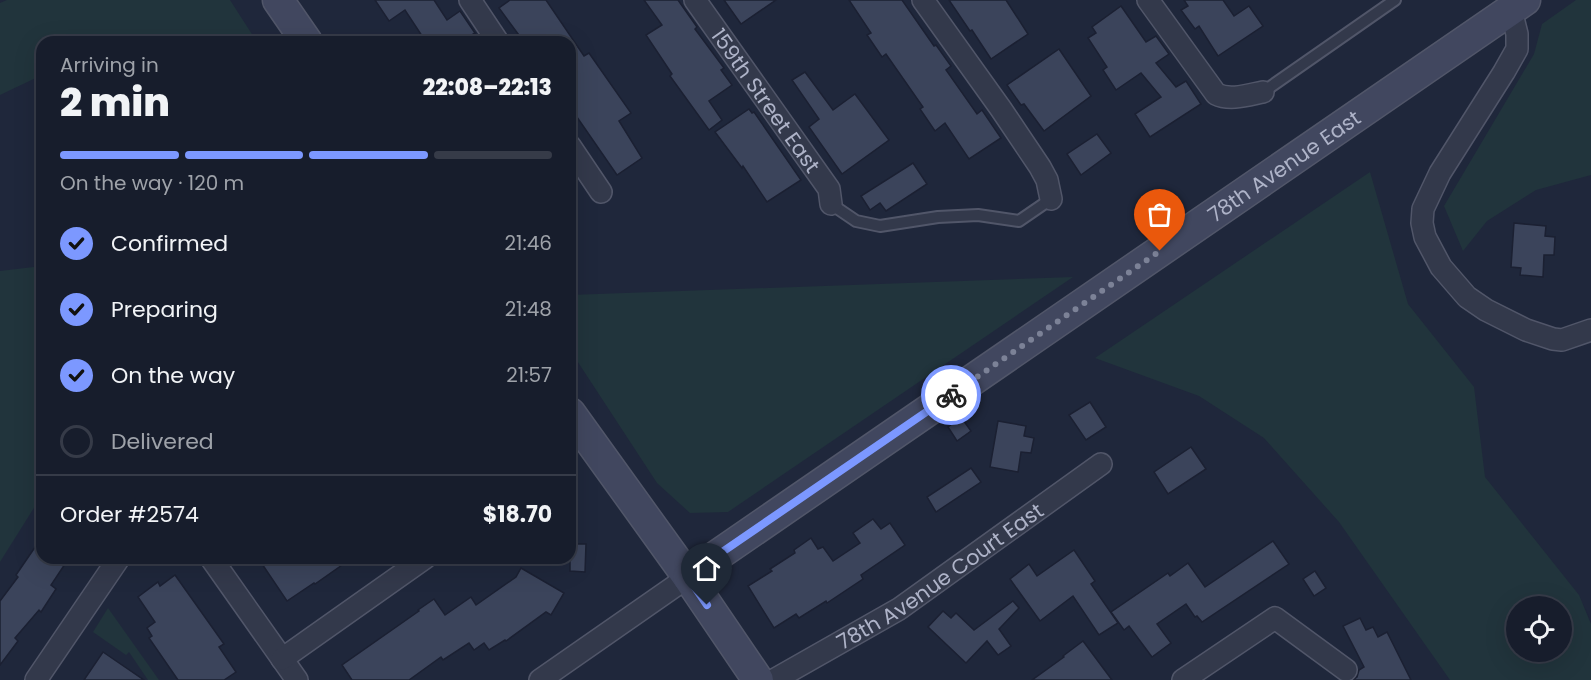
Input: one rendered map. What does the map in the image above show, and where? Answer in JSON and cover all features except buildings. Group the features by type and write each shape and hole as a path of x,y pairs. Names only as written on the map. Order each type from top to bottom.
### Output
{"street":[{"path":"278,0 303,36"},
{"path":"470,0 494,36"},
{"name":"159th Street East","path":"695,0 829,189 831,204"},
{"path":"923,0 1040,167 1047,180 1051,199"},
{"path":"1148,0 1216,94 1233,97 1263,92"},
{"path":"1518,5 1517,49 1440,173 1423,209 1423,230 1441,267 1467,297 1486,309 1526,330 1553,339 1562,340 1575,337 1591,330"},
{"name":"78th Avenue East","path":"540,680 1518,5"},
{"path":"576,155 601,192"},
{"path":"576,421 759,680"},
{"name":"78th Avenue Court East","path":"774,680 899,609 1101,464"},
{"path":"36,680 115,564"},
{"path":"215,564 297,680"},
{"path":"282,659 417,564"},
{"path":"1183,680 1275,618 1346,670"}],"lane":[{"path":"1263,92 1395,0"},
{"path":"831,204 856,221 880,226 938,217 978,215 1019,221 1051,199"}],"shaded area":[{"path":"7,0 230,0 253,36 36,36 36,78 0,95 0,3"},
{"path":"1576,0 1591,0 1591,175 1536,190 1487,221 1463,251 1444,206 1534,54 1542,24"},
{"path":"1370,172 1408,304 1474,387 1485,477 1579,595 1591,624 1591,680 1450,680 1339,522 1264,438 1199,396 1095,358"},
{"path":"36,267 36,505 0,562 0,271"},
{"path":"1073,277 728,512 690,513 657,483 576,359 576,295"},
{"path":"108,608 159,680 148,680 129,652 126,655 93,632"}],"way so far":[{"path":"951,395 1160,251"}],"route":[{"path":"707,605 688,577 951,395"}]}
